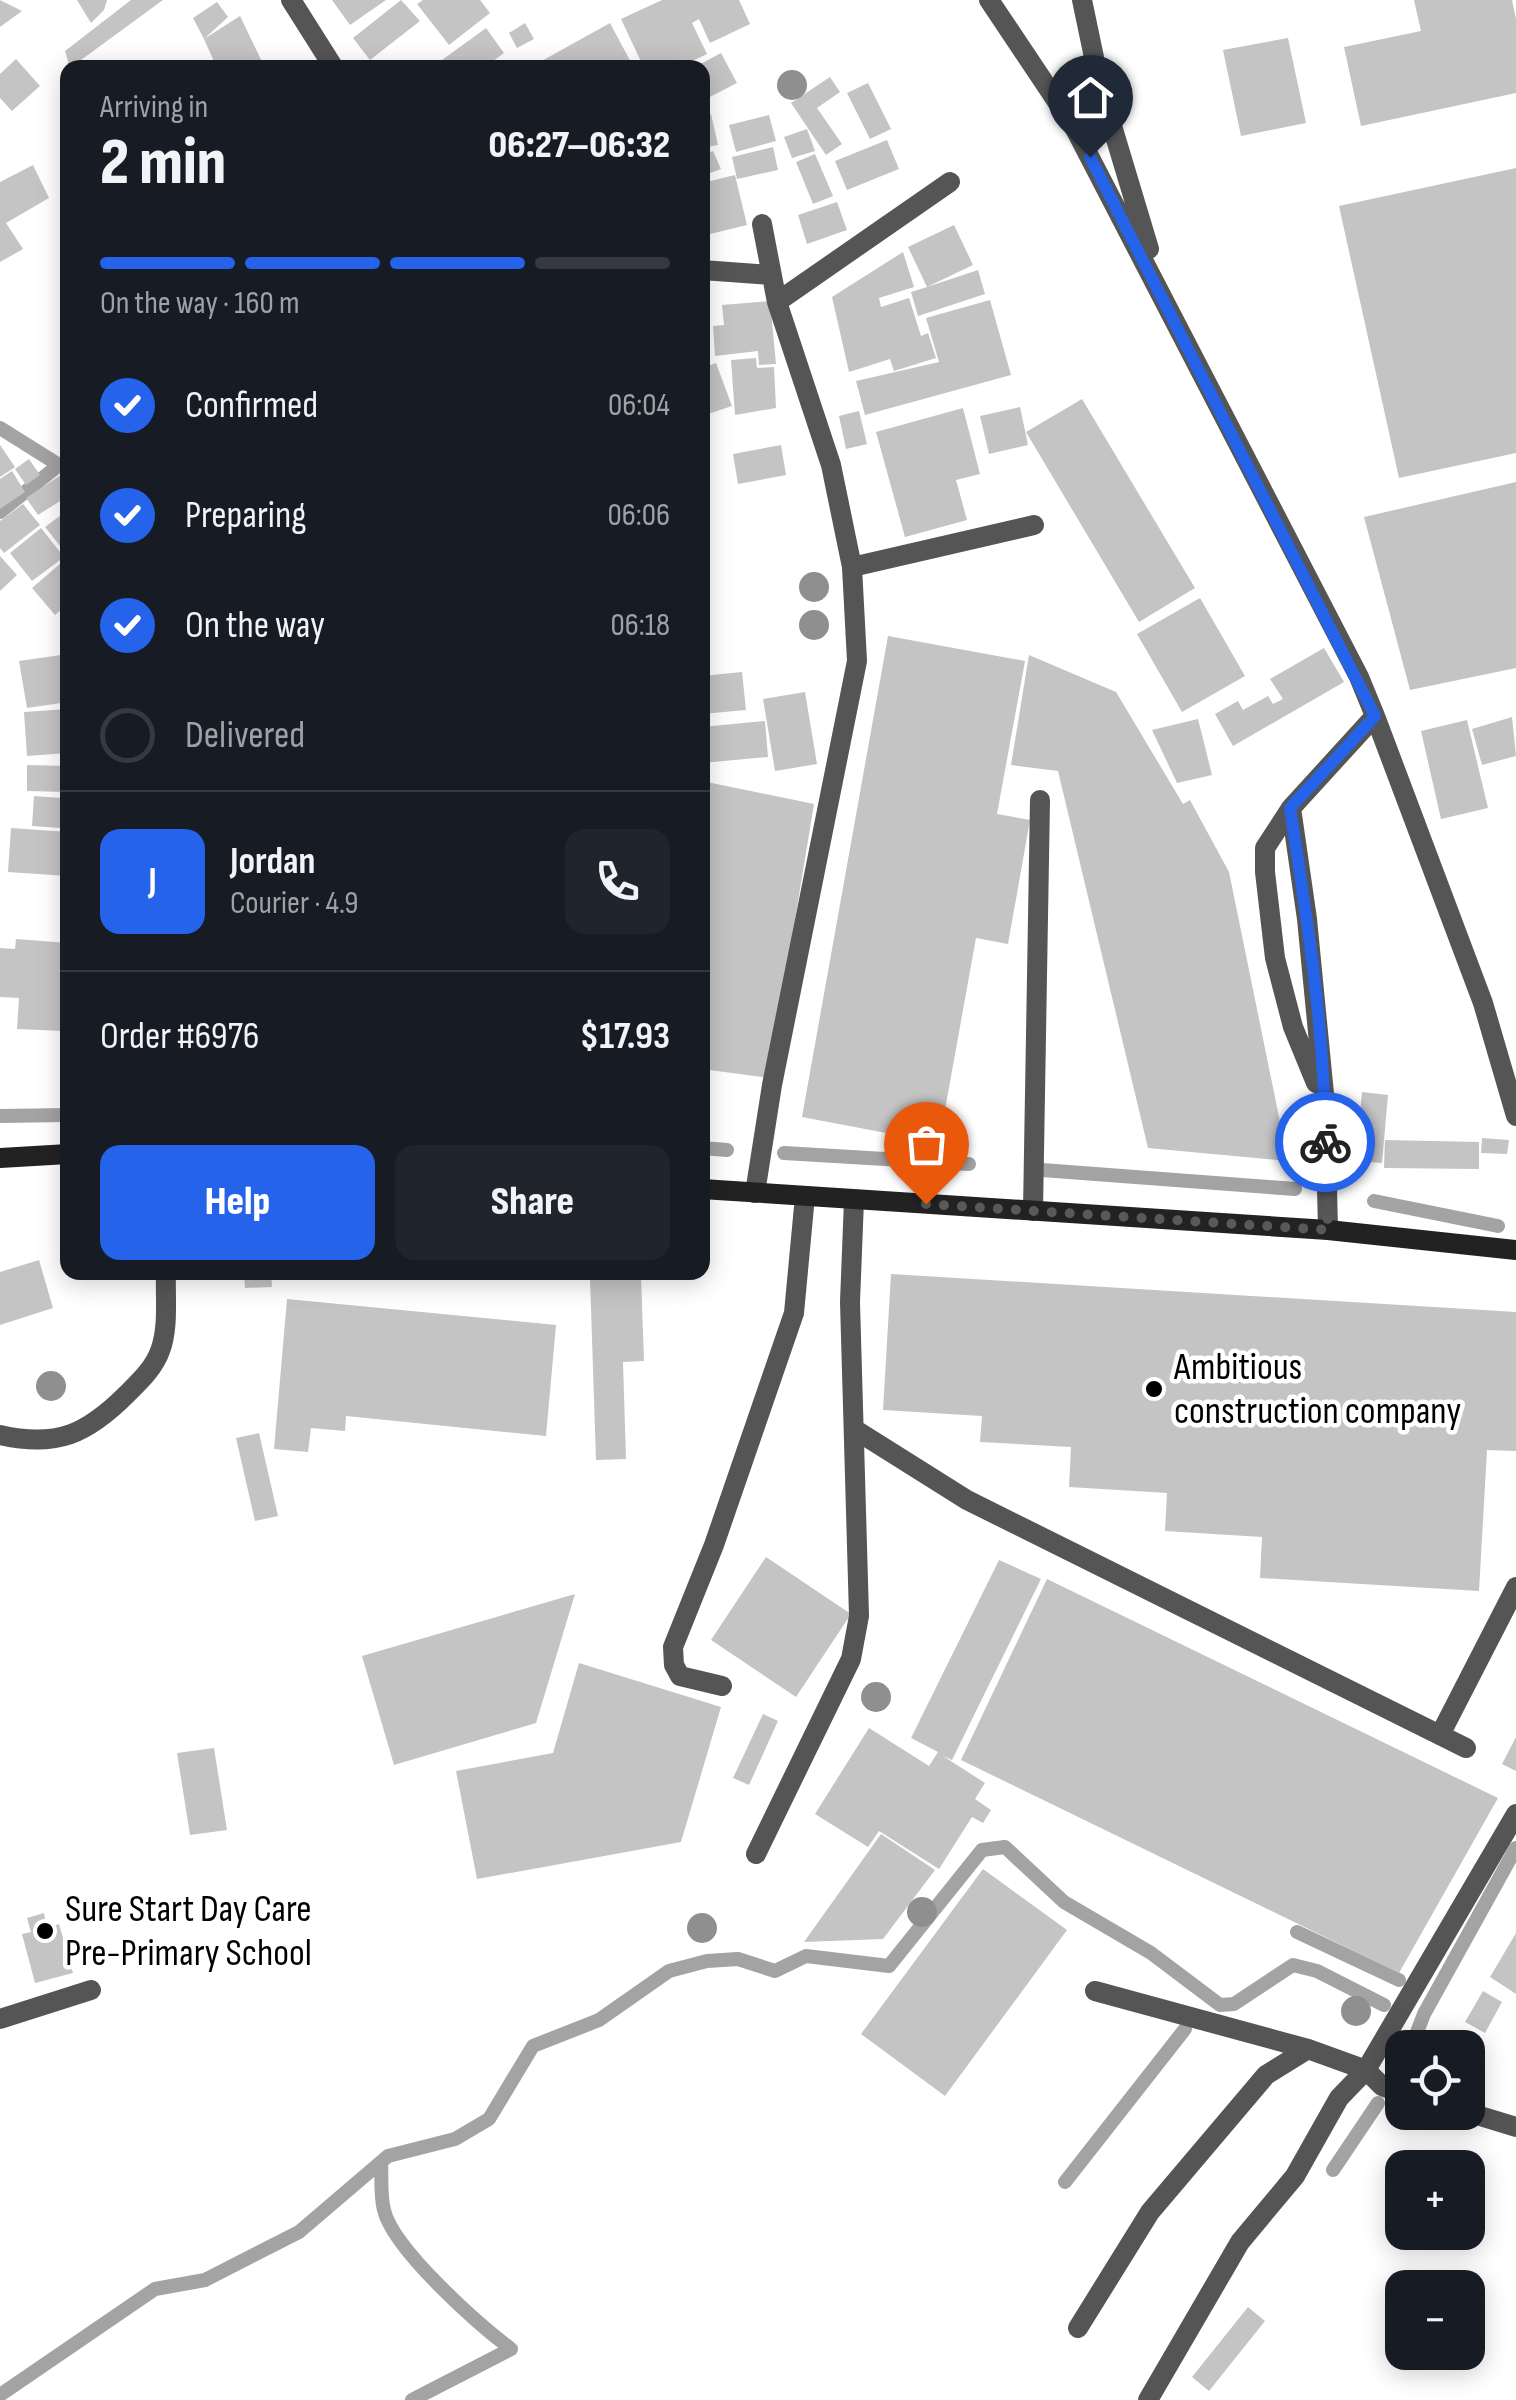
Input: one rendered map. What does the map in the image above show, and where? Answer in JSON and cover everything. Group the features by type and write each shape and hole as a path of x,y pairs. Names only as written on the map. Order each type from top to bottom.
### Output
{"main road":[{"path":"0,1158 60,1154"},
{"path":"710,1190 1328,1230 1516,1250"}],"street":[{"path":"291,0 329,60"},
{"path":"989,0 1074,127 1375,716 1471,969 1516,1116"},
{"path":"1082,0 1100,86 1168,307"},
{"path":"777,302 950,182"},
{"path":"756,1193 772,1085 857,661 852,567 831,466 777,302 762,224"},
{"path":"710,271 771,275"},
{"path":"852,567 1034,524"},
{"path":"1325,1104 1293,1027 1271,924 1265,848 1290,808 1375,716"},
{"path":"1033,1211 1040,800"},
{"path":"1290,808 1307,920 1325,1104 1328,1230"},
{"path":"722,1686 680,1676 674,1665 673,1648 714,1545 794,1312 805,1196"},
{"path":"756,1854 851,1659 859,1616 850,1302 854,1200"},
{"path":"0,1435 50,1441 100,1421 141,1380 160,1354 166,1280"},
{"path":"854,1429 967,1500 1466,1748"},
{"path":"1440,1735 1516,1587"},
{"path":"1148,2400 1240,2242 1295,2176 1340,2098 1366,2070 1516,1814"},
{"path":"0,2019 91,1990"},
{"path":"1095,1992 1308,2048 1366,2070 1385,2084"},
{"path":"1078,2328 1150,2212 1266,2075 1308,2048"},
{"path":"1485,2118 1516,2127"}],"building":[{"path":"0,0 22,11 0,27"},
{"path":"77,0 107,0 104,10 91,23"},
{"path":"131,0 163,0 81,60 68,60 65,51"},
{"path":"332,0 386,0 350,25"},
{"path":"401,0 420,21 370,60 353,38"},
{"path":"423,0 480,0 490,13 449,45 417,4"},
{"path":"662,0 739,0 750,24 710,43 699,19 692,23 707,54 695,60 640,60 621,19"},
{"path":"1414,0 1512,0 1516,19 1516,93 1361,126 1344,47 1421,31"},
{"path":"217,2 228,17 204,39 193,18"},
{"path":"240,16 261,60 213,60 204,39"},
{"path":"525,23 534,39 517,48 509,33"},
{"path":"610,23 630,60 543,60"},
{"path":"486,28 504,53 495,60 442,60"},
{"path":"1288,38 1306,123 1241,136 1223,50"},
{"path":"721,53 737,83 710,97 708,60"},
{"path":"16,59 40,86 12,111 0,98 0,74"},
{"path":"830,77 840,92 817,108 842,144 826,155 791,103"},
{"path":"868,83 891,129 870,139 847,93"},
{"path":"710,114 718,145 710,146"},
{"path":"769,115 776,141 736,152 729,125"},
{"path":"807,129 815,151 792,158 784,137"},
{"path":"887,140 899,169 847,190 835,161"},
{"path":"773,147 778,170 737,179 732,157"},
{"path":"713,151 721,169 710,173"},
{"path":"815,154 833,196 813,204 796,162"},
{"path":"33,165 49,198 6,223 23,249 0,262 0,182"},
{"path":"1516,168 1516,453 1399,478 1339,206"},
{"path":"735,175 747,225 710,234 710,181"},
{"path":"837,202 847,230 807,244 798,215"},
{"path":"954,225 973,265 927,287 908,247"},
{"path":"903,252 914,287 879,298 881,307 909,298 921,336 928,333 936,358 894,371 890,359 849,372 832,297"},
{"path":"978,270 985,294 918,316 911,292"},
{"path":"990,300 1011,375 865,415 856,381 939,362 926,318"},
{"path":"770,301 776,364 759,365 758,351 715,356 713,326 724,325 722,305"},
{"path":"756,358 757,368 774,367 776,408 735,415 731,360"},
{"path":"716,363 732,406 710,413 710,365"},
{"path":"1082,399 1195,588 1139,622 1026,432"},
{"path":"1020,407 1028,445 989,454 980,416"},
{"path":"963,408 980,474 956,480 967,520 905,537 876,432"},
{"path":"859,411 867,444 846,449 839,416"},
{"path":"0,445 15,467 0,477"},
{"path":"781,445 786,475 738,484 733,454"},
{"path":"29,459 40,475 26,485 15,469"},
{"path":"12,471 25,492 0,509 0,479"},
{"path":"60,476 60,501 38,515 26,498"},
{"path":"1516,482 1516,668 1410,690 1364,517"},
{"path":"23,504 40,525 4,553 0,548 0,521"},
{"path":"60,516 60,546 45,527"},
{"path":"41,528 60,552 60,560 32,581 10,553"},
{"path":"0,556 17,575 0,591"},
{"path":"60,564 60,611 55,615 32,588"},
{"path":"1200,598 1245,676 1182,712 1137,634"},
{"path":"888,636 1025,661 997,814 1030,820 1008,944 976,938 939,1143 802,1117"},
{"path":"1324,648 1344,682 1233,746 1215,714 1238,701 1243,710 1268,696 1273,704 1283,699 1270,679"},
{"path":"60,655 60,703 27,708 19,661"},
{"path":"1029,655 1116,692 1183,804 1190,800 1229,872 1288,1161 1148,1148 1058,771 1011,765"},
{"path":"742,672 746,710 710,713 710,675"},
{"path":"805,692 817,764 775,771 763,699"},
{"path":"60,710 60,754 27,756 24,712"},
{"path":"1512,717 1516,756 1482,765 1472,729"},
{"path":"1198,719 1212,775 1177,783 1152,730"},
{"path":"1467,720 1488,808 1441,819 1421,731"},
{"path":"765,721 768,757 710,762 710,726"},
{"path":"27,765 60,766 60,792 27,791"},
{"path":"710,783 814,804 769,1078 710,1070"},
{"path":"34,796 60,798 60,828 32,826"},
{"path":"11,828 60,831 60,875 8,872"},
{"path":"16,939 60,942 60,1031 17,1029 19,998 0,997 0,948 15,949"},
{"path":"1362,1092 1388,1095 1382,1163 1356,1161"},
{"path":"1482,1138 1509,1140 1507,1154 1481,1153"},
{"path":"1385,1140 1479,1142 1479,1169 1384,1168"},
{"path":"39,1260 53,1308 0,1325 0,1272"},
{"path":"891,1274 1516,1312 1516,1451 1487,1450 1479,1591 1260,1578 1262,1537 1165,1531 1167,1493 1069,1487 1071,1447 980,1442 982,1416 883,1410"},
{"path":"244,1280 272,1280 272,1287 245,1288"},
{"path":"590,1280 641,1280 644,1361 623,1362 626,1459 596,1460"},
{"path":"287,1299 556,1325 546,1436 346,1416 345,1431 311,1428 308,1452 274,1449"},
{"path":"259,1433 278,1516 255,1521 236,1438"},
{"path":"766,1557 851,1614 796,1697 711,1640"},
{"path":"999,1560 1041,1579 952,1760 943,1756 985,1783 975,1799 991,1810 983,1823 972,1817 939,1869 879,1831 868,1847 815,1814 869,1728 929,1766 938,1752 911,1738"},
{"path":"1047,1579 1498,1798 1399,1973 961,1760"},
{"path":"575,1594 536,1723 394,1765 362,1656"},
{"path":"579,1663 721,1707 681,1842 477,1879 456,1771 553,1753"},
{"path":"763,1714 778,1721 749,1785 733,1778"},
{"path":"1516,1737 1516,1771 1502,1764"},
{"path":"214,1748 227,1830 190,1835 177,1753"},
{"path":"881,1834 935,1870 883,1939 804,1942"},
{"path":"983,1869 1067,1930 945,2096 861,2034"},
{"path":"44,1913 47,1928 59,1924 73,1973 35,1983 22,1934 31,1932 27,1918"},
{"path":"1516,1933 1516,1994 1490,1977"},
{"path":"1483,1991 1502,2002 1485,2033 1465,2022"},
{"path":"1248,2307 1265,2321 1209,2391 1192,2377"}],"waterway":[{"path":"0,428 60,465"},
{"path":"0,512 59,465"},
{"path":"0,1116 60,1115"},
{"path":"710,1149 727,1150"},
{"path":"784,1153 969,1164"},
{"path":"1042,1170 1295,1189"},
{"path":"1374,1201 1498,1226"},
{"path":"0,2395 155,2289 205,2280 299,2232 388,2156 455,2139 489,2119 533,2046 599,2020 669,1971 707,1961 738,1959 775,1971 806,1956 889,1966 982,1850 1005,1847 1064,1902 1151,1953 1220,2005 1234,2004 1293,1965 1317,1971 1384,2005"},
{"path":"1418,2030 1516,1848"},
{"path":"1297,1932 1399,1980"},
{"path":"1065,2182 1185,2029"},
{"path":"1333,2170 1378,2103"},
{"path":"381,2162 384,2210 403,2245 459,2304 511,2349 412,2400"}],"way so far":[{"path":"926,1204 1328,1230 1325,1142"}],"place":[{"name":"Ambitious construction company","path":"1154,1389"},
{"name":"Sure Start Day Care Pre-Primary School","path":"45,1931"}],"route":[{"path":"1090,157 1359,678 1375,716 1290,808 1307,920 1325,1104 1325,1142"}]}
